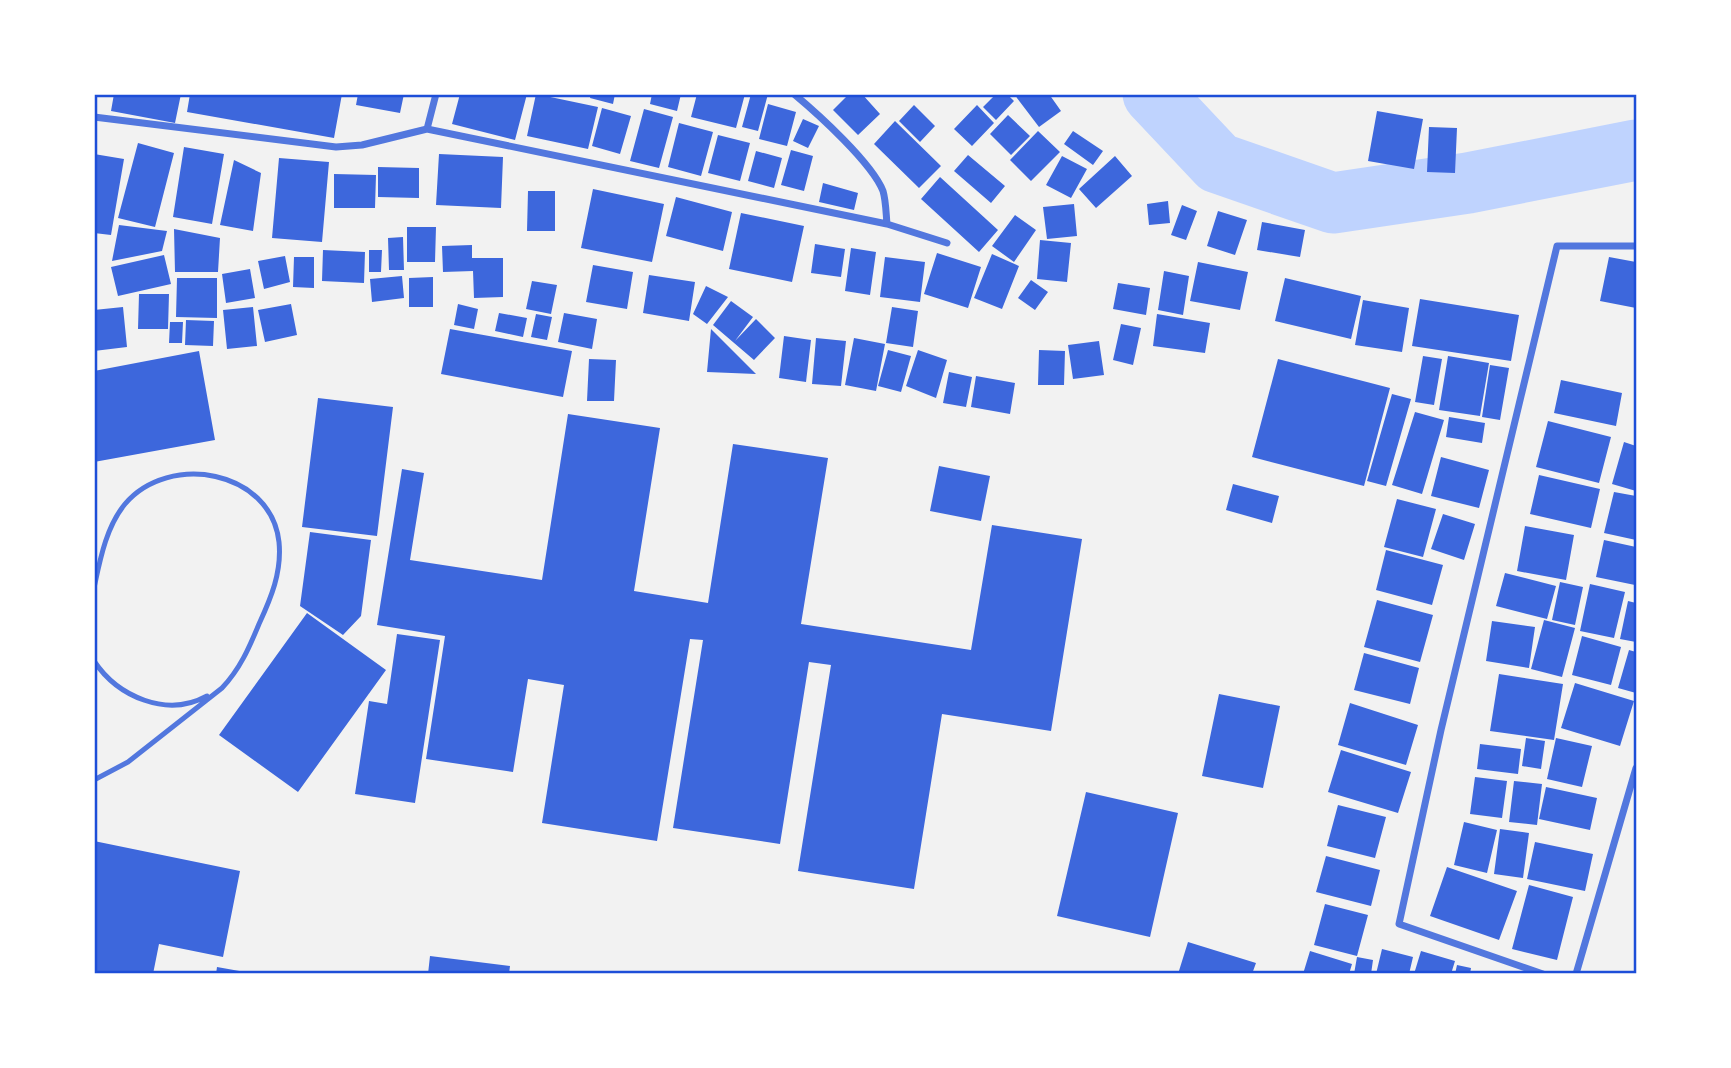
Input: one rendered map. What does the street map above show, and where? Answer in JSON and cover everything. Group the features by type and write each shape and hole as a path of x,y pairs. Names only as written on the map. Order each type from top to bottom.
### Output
{"street":[{"path":"426,128 436,94"},
{"path":"794,94 819,115 883,191 887,224"},
{"path":"94,117 336,147 362,145 426,128 887,224 947,243"},
{"path":"1544,974 1399,924 1441,730 1557,246 1636,246"},
{"path":"1576,974 1636,768"}],"lane":[{"path":"94,589 115,519 141,490 175,474 194,473 230,481 247,490 274,523 279,542 279,567 274,590 244,657 222,688 128,762 94,780"},
{"path":"94,661 123,691 162,705 199,700 222,688"}],"building":[{"path":"114,94 181,94 175,123 111,111"},
{"path":"190,94 342,94 334,138 187,112"},
{"path":"358,94 404,94 400,113 356,105"},
{"path":"460,94 527,94 515,140 452,124"},
{"path":"536,94 598,107 588,149 527,136"},
{"path":"591,94 615,94 613,104 590,98"},
{"path":"652,94 681,94 677,111 650,104"},
{"path":"697,94 745,94 736,128 691,117"},
{"path":"751,94 768,94 758,131 742,127"},
{"path":"849,94 862,94 880,114 858,135 833,110"},
{"path":"996,94 1007,94 1014,101 996,120 983,107"},
{"path":"1014,94 1049,94 1061,111 1039,127"},
{"path":"768,104 796,112 787,146 759,139"},
{"path":"914,105 935,126 920,142 899,121"},
{"path":"977,105 994,123 972,146 954,129"},
{"path":"602,108 631,116 620,154 592,146"},
{"path":"644,109 673,117 659,168 630,161"},
{"path":"1377,111 1423,119 1414,169 1368,161"},
{"path":"1008,115 1030,136 1011,155 990,134"},
{"path":"803,119 819,126 808,148 793,141"},
{"path":"895,121 941,166 919,188 874,144"},
{"path":"679,123 713,132 701,176 668,167"},
{"path":"1429,127 1457,128 1455,173 1427,172"},
{"path":"1038,131 1060,152 1031,181 1010,160"},
{"path":"1073,131 1103,151 1093,165 1064,144"},
{"path":"718,135 750,143 740,181 708,173"},
{"path":"138,143 174,153 155,227 118,218"},
{"path":"184,147 224,154 212,224 173,217"},
{"path":"791,150 813,156 804,191 781,185"},
{"path":"756,151 782,158 774,188 748,181"},
{"path":"94,154 124,159 111,235 94,233"},
{"path":"439,154 503,157 501,208 436,205"},
{"path":"968,155 1005,186 991,203 954,171"},
{"path":"1062,156 1087,169 1071,198 1046,185"},
{"path":"1115,156 1132,176 1096,208 1079,189"},
{"path":"279,158 329,162 322,242 272,238"},
{"path":"234,160 261,173 253,231 220,225"},
{"path":"378,167 419,168 419,198 378,197"},
{"path":"334,174 376,175 375,208 334,208"},
{"path":"940,177 998,230 979,252 921,199"},
{"path":"823,183 858,193 854,210 819,202"},
{"path":"593,189 664,204 652,262 581,248"},
{"path":"528,191 555,191 555,231 527,231"},
{"path":"676,197 732,212 723,251 666,236"},
{"path":"1168,201 1170,223 1149,225 1147,204"},
{"path":"1074,204 1077,236 1047,239 1043,207"},
{"path":"1182,205 1197,211 1186,240 1171,235"},
{"path":"1218,211 1247,220 1235,255 1207,246"},
{"path":"741,213 804,226 792,282 729,269"},
{"path":"1015,215 1036,230 1014,262 992,246"},
{"path":"1262,222 1305,230 1300,257 1257,250"},
{"path":"119,225 167,231 162,251 112,261"},
{"path":"407,227 436,227 435,262 407,262"},
{"path":"174,229 220,238 218,272 175,272"},
{"path":"403,237 404,270 389,270 388,238"},
{"path":"1040,240 1071,243 1067,282 1037,279"},
{"path":"815,244 845,249 841,277 811,273"},
{"path":"472,245 472,258 503,258 503,297 474,298 473,271 443,272 442,246"},
{"path":"851,248 876,252 870,295 845,291"},
{"path":"323,250 365,252 364,283 322,281"},
{"path":"369,250 382,250 381,272 369,272"},
{"path":"937,253 981,267 968,308 924,294"},
{"path":"992,254 1019,266 1002,309 974,298"},
{"path":"164,255 171,284 118,296 111,267"},
{"path":"285,256 290,282 264,289 258,261"},
{"path":"294,257 314,257 314,288 293,287"},
{"path":"885,257 925,262 920,302 880,297"},
{"path":"1609,257 1636,262 1636,308 1600,301"},
{"path":"1198,262 1248,272 1240,310 1190,301"},
{"path":"593,265 633,272 627,309 586,302"},
{"path":"250,269 255,298 226,303 222,274"},
{"path":"1164,271 1189,276 1183,315 1158,310"},
{"path":"649,275 695,282 689,321 643,313"},
{"path":"402,276 404,298 372,302 370,279"},
{"path":"433,277 433,307 409,307 409,278"},
{"path":"177,278 217,278 217,318 176,317"},
{"path":"1285,278 1361,296 1351,339 1275,321"},
{"path":"1031,280 1048,292 1035,310 1018,298"},
{"path":"532,281 557,285 551,314 526,309"},
{"path":"1118,283 1150,288 1146,315 1113,309"},
{"path":"706,286 728,297 707,324 693,314"},
{"path":"139,294 169,294 168,329 138,329"},
{"path":"1420,299 1519,315 1511,361 1412,346"},
{"path":"1363,300 1409,308 1402,352 1355,345"},
{"path":"731,301 753,317 735,341 756,319 775,338 754,360 713,325"},
{"path":"291,304 297,335 265,342 258,310"},
{"path":"458,304 478,309 474,329 454,325"},
{"path":"123,307 127,347 94,351 94,310"},
{"path":"253,307 257,346 227,349 223,310"},
{"path":"892,307 918,311 913,347 886,343"},
{"path":"499,313 527,318 523,337 495,331"},
{"path":"564,313 597,319 592,349 558,342"},
{"path":"536,314 552,317 547,340 531,337"},
{"path":"1157,314 1210,323 1205,353 1153,346"},
{"path":"186,320 214,321 213,346 185,345"},
{"path":"170,322 183,322 182,343 169,343"},
{"path":"1121,324 1141,328 1133,365 1113,360"},
{"path":"450,329 572,351 563,397 441,374"},
{"path":"711,329 756,374 707,372"},
{"path":"784,336 811,340 806,382 779,378"},
{"path":"816,338 846,341 841,386 812,384"},
{"path":"854,338 885,344 876,391 845,385"},
{"path":"1099,341 1104,375 1073,379 1068,345"},
{"path":"888,350 911,356 901,392 878,386"},
{"path":"918,350 947,360 936,398 906,386"},
{"path":"1039,350 1065,351 1064,385 1038,385"},
{"path":"199,351 215,440 94,462 94,371"},
{"path":"1423,356 1442,359 1434,405 1415,402"},
{"path":"1448,356 1489,363 1480,416 1439,410"},
{"path":"589,359 616,360 614,401 587,401"},
{"path":"1278,359 1390,388 1364,486 1252,457"},
{"path":"1490,365 1509,368 1500,420 1482,417"},
{"path":"949,372 972,377 966,407 943,403"},
{"path":"976,376 1015,383 1010,414 971,407"},
{"path":"1561,380 1622,393 1616,426 1554,413"},
{"path":"1392,394 1411,399 1386,486 1367,481"},
{"path":"318,398 393,407 377,536 302,527"},
{"path":"1415,412 1444,420 1422,494 1392,485"},
{"path":"568,414 660,428 634,591 708,603 733,444 828,458 801,624 971,650 992,525 1082,539 1051,731 942,714 914,889 798,871 831,665 809,662 780,844 673,828 703,640 690,639 657,841 542,823 564,685 528,679 513,772 426,759 445,636 377,625 402,469 424,473 410,560 542,580"},
{"path":"1449,417 1485,423 1482,443 1446,437"},
{"path":"1548,421 1611,437 1599,483 1536,467"},
{"path":"1624,442 1636,446 1636,491 1612,484"},
{"path":"1441,457 1489,470 1479,508 1431,496"},
{"path":"939,466 990,476 981,521 930,511"},
{"path":"1539,475 1600,489 1591,528 1530,514"},
{"path":"1233,484 1279,496 1272,523 1226,510"},
{"path":"1614,492 1636,496 1636,540 1604,533"},
{"path":"1397,499 1436,509 1423,557 1384,547"},
{"path":"1443,514 1475,524 1464,560 1431,549"},
{"path":"1525,526 1574,535 1566,580 1517,571"},
{"path":"310,532 371,540 361,616 343,635 300,606"},
{"path":"1604,540 1636,547 1635,585 1596,577"},
{"path":"1386,550 1443,565 1432,605 1376,590"},
{"path":"1505,573 1556,586 1547,619 1496,606"},
{"path":"1560,582 1583,587 1575,625 1552,620"},
{"path":"1590,584 1625,592 1614,638 1580,631"},
{"path":"1377,600 1433,615 1420,662 1364,647"},
{"path":"1628,601 1636,603 1636,642 1620,639"},
{"path":"307,613 386,670 298,792 219,735"},
{"path":"1544,620 1575,628 1562,677 1531,669"},
{"path":"1492,621 1535,627 1529,668 1486,661"},
{"path":"397,634 440,640 415,803 355,794 369,701 387,704"},
{"path":"1582,636 1621,647 1611,685 1572,675"},
{"path":"1629,650 1636,652 1636,693 1618,688"},
{"path":"1364,653 1419,668 1410,704 1354,690"},
{"path":"1499,674 1563,684 1554,740 1490,731"},
{"path":"1575,683 1634,701 1620,746 1561,728"},
{"path":"1219,694 1280,706 1263,788 1202,776"},
{"path":"1350,703 1418,725 1406,765 1338,745"},
{"path":"1526,738 1545,741 1541,769 1522,766"},
{"path":"1556,738 1592,746 1582,787 1547,779"},
{"path":"1480,744 1521,749 1518,774 1477,769"},
{"path":"1341,750 1411,772 1398,813 1328,792"},
{"path":"1475,777 1507,781 1502,818 1470,814"},
{"path":"1514,781 1542,784 1537,825 1509,822"},
{"path":"1546,787 1597,798 1590,830 1539,819"},
{"path":"1086,792 1178,813 1150,937 1057,916"},
{"path":"1338,805 1386,817 1375,858 1327,846"},
{"path":"1464,822 1497,830 1487,873 1454,865"},
{"path":"1500,829 1529,833 1523,878 1494,874"},
{"path":"94,841 240,871 223,957 159,944 153,974 94,974"},
{"path":"1535,842 1593,854 1585,891 1527,879"},
{"path":"1326,856 1380,870 1371,906 1316,892"},
{"path":"1447,867 1517,891 1499,940 1430,916"},
{"path":"1529,885 1573,897 1557,960 1512,949"},
{"path":"1325,904 1368,915 1357,956 1314,945"},
{"path":"1188,942 1256,963 1252,974 1178,974"},
{"path":"1382,949 1413,957 1409,974 1376,974"},
{"path":"1310,951 1352,964 1349,974 1303,974"},
{"path":"1421,951 1455,961 1451,974 1414,974"},
{"path":"430,956 510,966 509,974 428,974"},
{"path":"1357,957 1373,960 1371,974 1354,974"},
{"path":"1457,965 1471,968 1470,974 1455,974"},
{"path":"217,967 245,972 216,974"}],"waterway":[{"path":"1153,94 1218,163 1333,203 1468,183 1636,150"}]}
